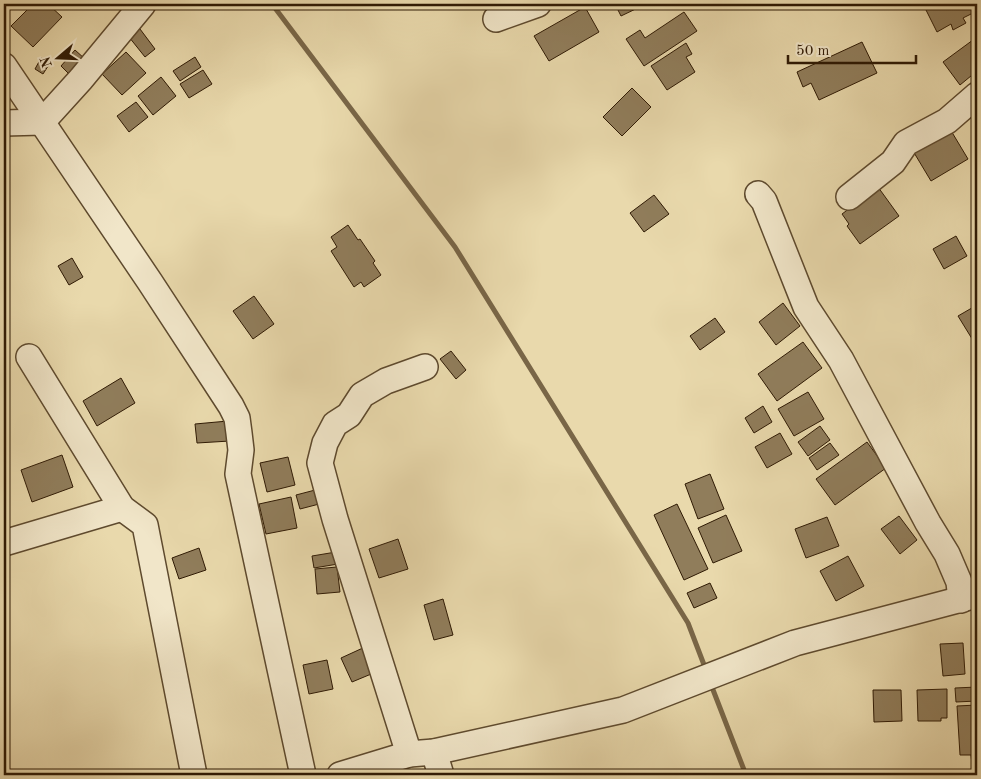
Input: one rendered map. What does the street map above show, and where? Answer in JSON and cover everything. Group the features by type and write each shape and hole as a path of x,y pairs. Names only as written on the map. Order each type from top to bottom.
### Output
{"street":[{"path":"4,123 42,122 81,79 143,4"},
{"path":"496,19 538,4"},
{"path":"4,66 231,406 236,418 241,450 238,474 303,775"},
{"path":"849,198 893,162 906,143 947,121 977,95"},
{"path":"340,775 409,754 438,764 623,710 795,643 969,597 959,582 947,554 928,523 841,360 806,306 764,201 758,194"},
{"path":"29,357 122,508 146,525 194,775"},
{"path":"409,754 335,519 320,463 325,443 335,424 349,415 362,395 386,382 425,367"},
{"path":"4,543 122,508"}],"building":[{"path":"33,4 48,4 62,17 33,47 11,26"},
{"path":"615,4 646,4 621,16"},
{"path":"935,4 976,4 977,11 963,18 966,23 953,30 951,24 937,32 925,8"},
{"path":"585,7 599,32 549,61 534,36"},
{"path":"684,12 697,31 644,66 626,39 640,30 645,38"},
{"path":"140,29 155,49 145,57 129,37"},
{"path":"977,37 977,71 960,85 943,62"},
{"path":"862,42 877,73 819,100 811,83 803,87 797,72"},
{"path":"686,43 692,54 686,57 695,72 667,90 651,66"},
{"path":"75,50 85,59 71,76 61,66"},
{"path":"126,52 146,73 122,95 102,74"},
{"path":"195,57 201,67 180,81 173,71"},
{"path":"41,58 50,63 43,74 35,69"},
{"path":"203,70 212,84 189,98 180,84"},
{"path":"161,77 176,96 153,115 138,96"},
{"path":"632,88 651,107 622,136 603,117"},
{"path":"136,102 148,117 129,132 117,116"},
{"path":"950,129 968,159 931,181 913,151"},
{"path":"878,187 899,216 860,244 847,226 849,224 842,214"},
{"path":"654,195 669,214 644,232 630,213"},
{"path":"348,225 375,261 373,263 381,275 364,287 361,282 354,287 331,251 337,247 331,237"},
{"path":"956,236 967,256 944,269 933,249"},
{"path":"72,258 83,277 69,285 58,266"},
{"path":"254,296 274,324 253,339 233,311"},
{"path":"783,303 800,326 776,345 759,322"},
{"path":"977,305 977,340 974,342 958,316"},
{"path":"715,318 725,332 700,350 690,336"},
{"path":"803,342 822,368 777,401 758,374"},
{"path":"451,351 466,370 456,379 440,359"},
{"path":"121,378 135,403 97,426 83,401"},
{"path":"808,392 824,419 794,436 778,409"},
{"path":"763,406 772,422 754,433 745,418"},
{"path":"228,421 230,441 197,443 195,424"},
{"path":"820,426 830,440 808,456 798,442"},
{"path":"780,433 792,454 767,468 755,447"},
{"path":"867,442 886,468 835,505 816,479"},
{"path":"830,443 839,455 817,470 809,458"},
{"path":"62,455 73,487 32,502 21,470"},
{"path":"288,457 295,485 267,492 260,463"},
{"path":"710,474 724,509 698,519 685,484"},
{"path":"319,489 323,503 300,509 296,495"},
{"path":"291,497 297,528 266,534 259,504"},
{"path":"677,504 708,569 684,580 654,515"},
{"path":"726,515 742,551 713,563 698,528"},
{"path":"899,516 917,540 900,554 881,529"},
{"path":"827,517 839,546 806,558 795,529"},
{"path":"398,539 408,569 379,578 369,549"},
{"path":"199,548 206,570 179,579 172,558"},
{"path":"336,552 338,564 314,568 312,556"},
{"path":"848,556 864,586 836,601 820,571"},
{"path":"337,567 340,592 317,594 315,569"},
{"path":"710,583 717,598 694,608 687,593"},
{"path":"443,599 453,635 434,640 424,605"},
{"path":"973,639 977,639 977,677"},
{"path":"963,643 965,674 943,676 940,644"},
{"path":"365,647 376,672 352,682 341,658"},
{"path":"327,660 333,689 309,694 303,665"},
{"path":"977,687 977,701 956,702 955,688"},
{"path":"947,689 947,718 941,718 941,721 918,721 917,690"},
{"path":"873,690 901,690 902,721 874,722"},
{"path":"977,705 977,763 972,764 971,755 960,755 957,706"}],"waterway":[{"path":"272,4 455,247 688,623 706,670"},
{"path":"710,682 746,775"}]}
